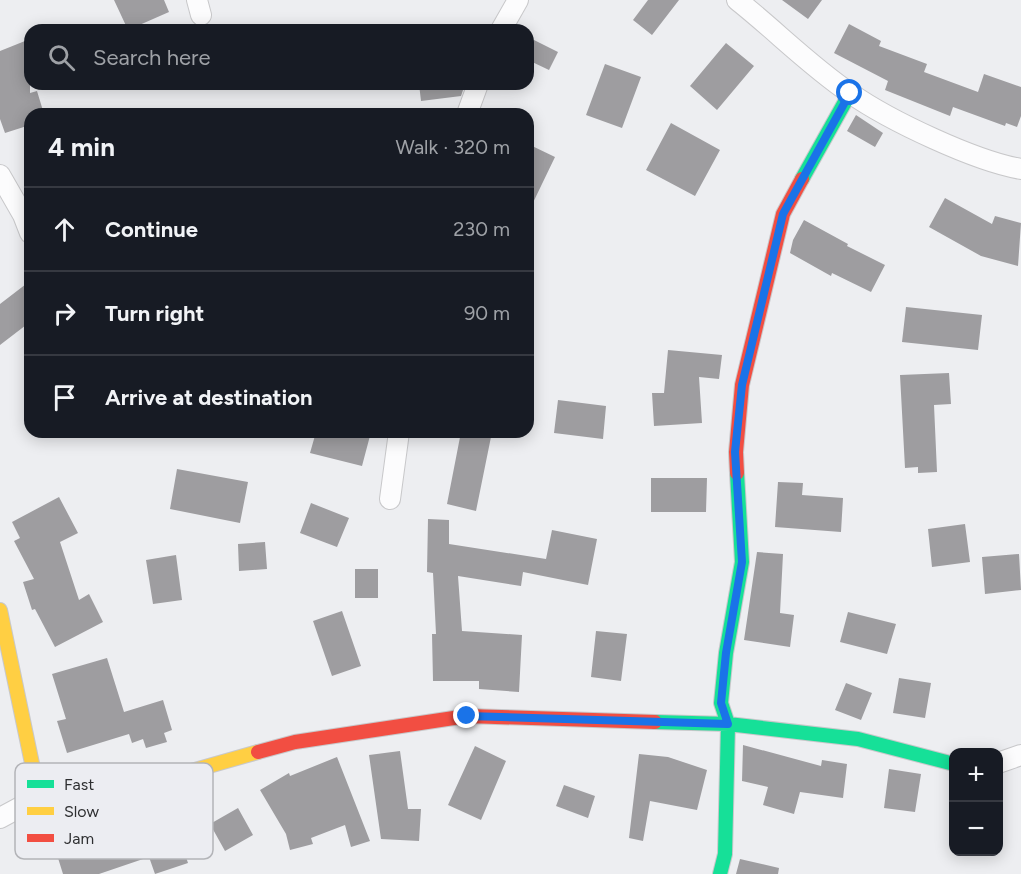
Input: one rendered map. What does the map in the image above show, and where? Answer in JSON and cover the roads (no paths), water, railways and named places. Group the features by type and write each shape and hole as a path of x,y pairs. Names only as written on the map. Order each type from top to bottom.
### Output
{"street":[{"path":"504,24 518,0"},
{"path":"750,4 850,93 908,126 1002,166 1021,170"},
{"path":"469,108 476,90"},
{"path":"720,874 725,855 728,724 721,703 726,653 742,562 735,452 742,385 783,214 850,93"},
{"path":"0,175 24,218"},
{"path":"390,499 398,438"},
{"path":"0,610 32,763"},
{"path":"213,765 296,742 467,716 728,724 858,740 949,763"},
{"path":"1003,761 1021,755"},
{"path":"0,818 15,810"}]}
